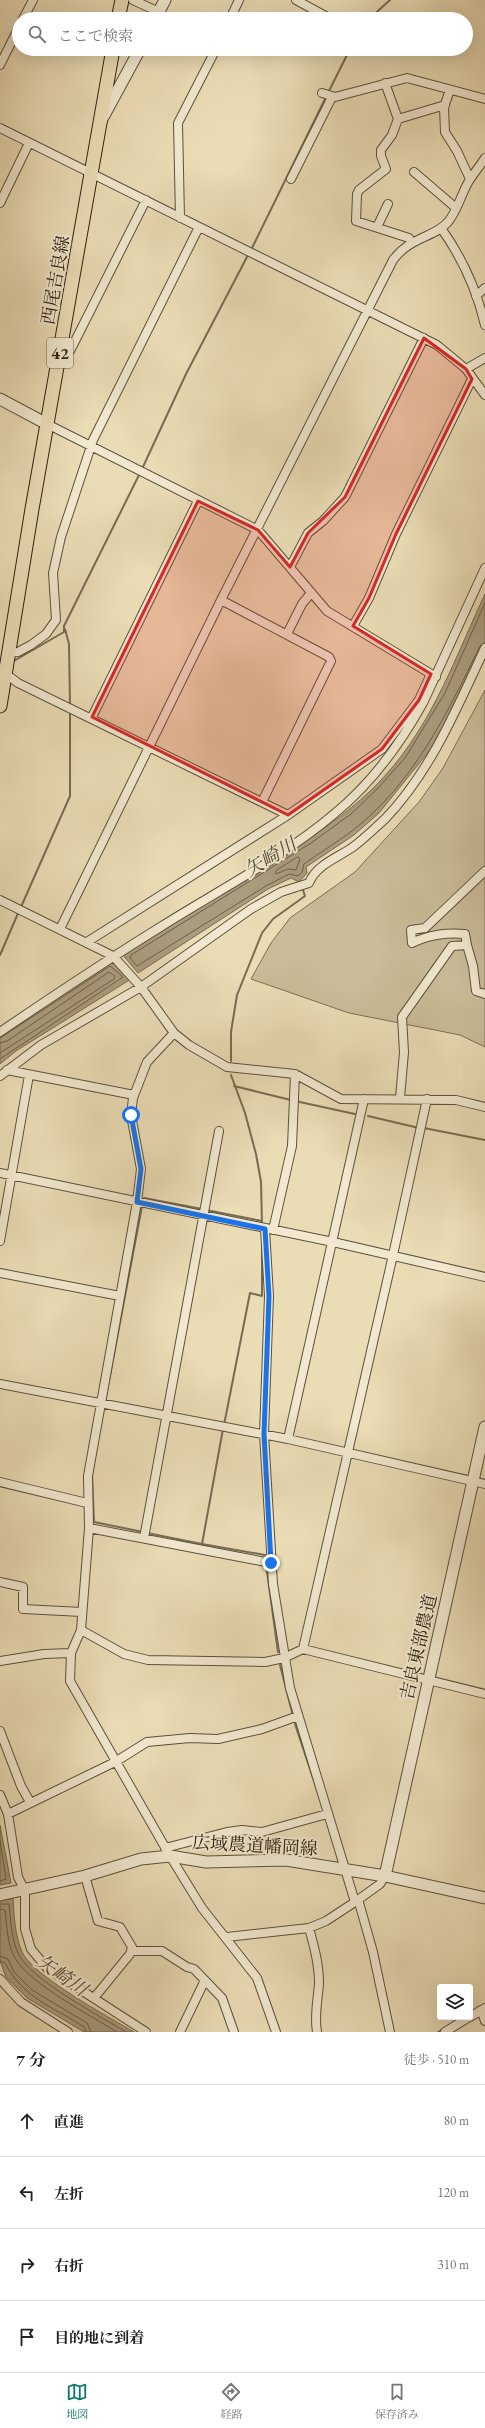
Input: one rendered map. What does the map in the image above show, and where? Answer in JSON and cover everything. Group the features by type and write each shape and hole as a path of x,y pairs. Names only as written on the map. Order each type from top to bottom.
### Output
{"main road":[{"path":"119,12 122,0"},
{"name":"西尾吉良線","path":"0,706 3,675 9,655 47,424 111,56"}],"street":[{"path":"27,12 33,0"},
{"path":"133,0 152,12"},
{"path":"159,12 165,0"},
{"path":"233,12 239,0"},
{"path":"296,0 318,12"},
{"path":"0,65 12,41"},
{"path":"101,122 136,56"},
{"path":"180,218 178,123 212,56"},
{"path":"108,72 124,79"},
{"path":"322,93 332,96 407,78 485,99"},
{"path":"385,83 398,119 392,135 382,150 381,156 386,168 359,190 357,194 356,221 409,238 412,242"},
{"path":"450,90 445,105 445,132 457,151 470,179"},
{"path":"291,179 332,96"},
{"path":"398,119 445,105"},
{"path":"0,128 424,338 447,352 466,368 472,379 485,395"},
{"path":"0,203 30,143"},
{"path":"60,929 221,600 258,530 394,260 402,249 412,242 441,228 448,222 470,179 485,158"},
{"path":"414,172 456,208"},
{"path":"61,350 70,351 146,200"},
{"path":"377,227 388,204"},
{"path":"9,655 31,645 46,634 56,620 53,573 61,537 94,440 200,227"},
{"path":"441,228 455,248 476,296 485,325"},
{"path":"476,296 485,288"},
{"path":"290,566 308,533 323,521 345,497 424,338"},
{"path":"466,368 485,358"},
{"path":"353,626 370,598 396,534 472,379"},
{"path":"0,399 92,448 258,530 327,611 433,676"},
{"path":"92,718 198,501"},
{"path":"0,1032 297,843 335,814 381,766 413,722 433,676 485,568"},
{"path":"287,634 302,604 311,593"},
{"path":"221,600 329,657 331,661 262,802"},
{"path":"0,1076 41,1045 141,987 251,909 281,892 309,883 313,872 354,846 385,818 421,772 448,728 485,648"},
{"path":"3,675 288,815"},
{"path":"87,942 288,815 382,749 419,700 433,676"},
{"path":"485,871 425,928 411,930 412,943 422,938 454,933 465,934 473,966 476,991 485,994"},
{"path":"0,900 87,942 116,958 141,987 174,1033 189,1045 227,1067 295,1074 332,1096 341,1099 400,1098 456,1100 485,1107"},
{"path":"400,1098 404,1052 402,1017 452,946 467,945"},
{"path":"174,1033 147,1062 134,1095 131,1115 141,1169 137,1202 102,1405 88,1476 87,1503 89,1528 81,1630 71,1653 70,1680 167,1852 202,1908 227,1937 257,1978 276,2032"},
{"path":"7,1070 134,1095"},
{"path":"295,1074 292,1146 269,1230 269,1296 264,1434 271,1563 284,1658 298,1716 373,1952 390,2032"},
{"path":"0,1241 29,1075"},
{"path":"288,1439 364,1099"},
{"path":"303,1649 394,1255 427,1099"},
{"path":"144,1538 202,1214 219,1131"},
{"path":"0,1173 394,1255 485,1277"},
{"path":"0,1273 120,1296"},
{"path":"0,1384 102,1405 264,1434 485,1484"},
{"name":"吉良東部農道","path":"385,1876 485,1427"},
{"path":"0,1482 87,1503"},
{"path":"89,1528 271,1563"},
{"path":"0,1582 23,1587 23,1609 82,1612"},
{"path":"81,1630 124,1654 148,1660 265,1662 284,1658 303,1649 485,1694"},
{"path":"0,1661 44,1654 71,1653"},
{"path":"8,1814 115,1762 147,1742 190,1738 218,1739 262,1729 298,1716"},
{"path":"0,1731 21,1786 30,1802"},
{"path":"0,1795 8,1814 18,1877 25,1891 25,1929 31,1949 47,1968 146,2032"},
{"path":"167,1852 227,1832 242,1830 262,1832 328,1814"},
{"name":"広域農道幡岡線","path":"0,1895 25,1891 85,1876 167,1852 226,1862 286,1860 346,1871 385,1876 485,1898"},
{"path":"85,1876 98,1921 120,1927 130,1942 131,1951 94,1998"},
{"path":"227,1937 309,1928 326,1921 357,1900 380,1884 385,1876"},
{"path":"309,1928 317,1959 319,1983 316,2022 318,2032"},
{"path":"131,1951 162,1951 187,1967 194,1969 222,1998 234,2032"},
{"path":"0,1979 21,2002 68,2032"},
{"path":"180,2032 205,1980"},
{"path":"473,2015 483,2009 485,2021"},
{"path":"445,2032 465,2020"}],"highlighted area":[{"path":"424,338 466,369 472,379 396,534 369,598 353,626 431,674 419,700 382,749 288,815 92,717 198,501 258,530 290,567 308,533 345,497"}],"shaded area":[{"path":"485,690 485,1047 460,1035 349,1013 251,979 271,943 290,918 355,872 419,802 443,768"}],"water":[{"path":"485,594 485,644 442,732 430,750 379,813 354,835 306,867 307,873 299,882 291,878 268,889 138,973 123,955 313,836 352,807 387,774 415,736 438,697"},
{"path":"111,960 131,979 16,1051 0,1064 0,1035"},
{"path":"0,1825 11,1883 0,1885"},
{"path":"13,1898 16,1932 22,1952 29,1962 56,1984 134,2032 84,2032 27,1998 6,1977 0,1961 0,1900"}],"waterway":[{"path":"377,12 390,0"},
{"path":"328,93 346,56"},
{"path":"252,248 326,97"},
{"path":"142,469 186,374 248,255"},
{"path":"12,662 64,632 64,626 140,473"},
{"path":"65,629 69,644 70,706"},
{"path":"21,907 70,796 70,712"},
{"path":"231,1061 231,1032 237,995 262,933 273,919 305,896 302,887"},
{"path":"0,955 19,911"},
{"path":"231,1075 245,1113 256,1154 261,1182 262,1225"},
{"path":"234,1086 291,1100"},
{"path":"295,1101 355,1114"},
{"path":"368,1116 419,1128"},
{"path":"424,1128 485,1140"},
{"path":"143,1201 144,1198 202,1209"},
{"path":"105,1402 142,1206"},
{"path":"206,1210 262,1221"},
{"path":"224,1425 250,1293 262,1296 262,1241"},
{"path":"223,1429 202,1544 265,1555 266,1560"},
{"path":"92,1473 94,1522 143,1532"},
{"path":"147,1533 202,1544"},
{"path":"266,1564 278,1652"},
{"path":"280,1665 292,1712"},
{"path":"295,1724 318,1793"},
{"path":"438,2032 443,2029"}],"route":[{"path":"131,1115 141,1169 137,1202 202,1214 265,1229 269,1296 264,1434 271,1563"}],"water label":[{"name":"矢崎川","path":"270,857"},
{"name":"矢崎川","path":"62,1975"}]}
